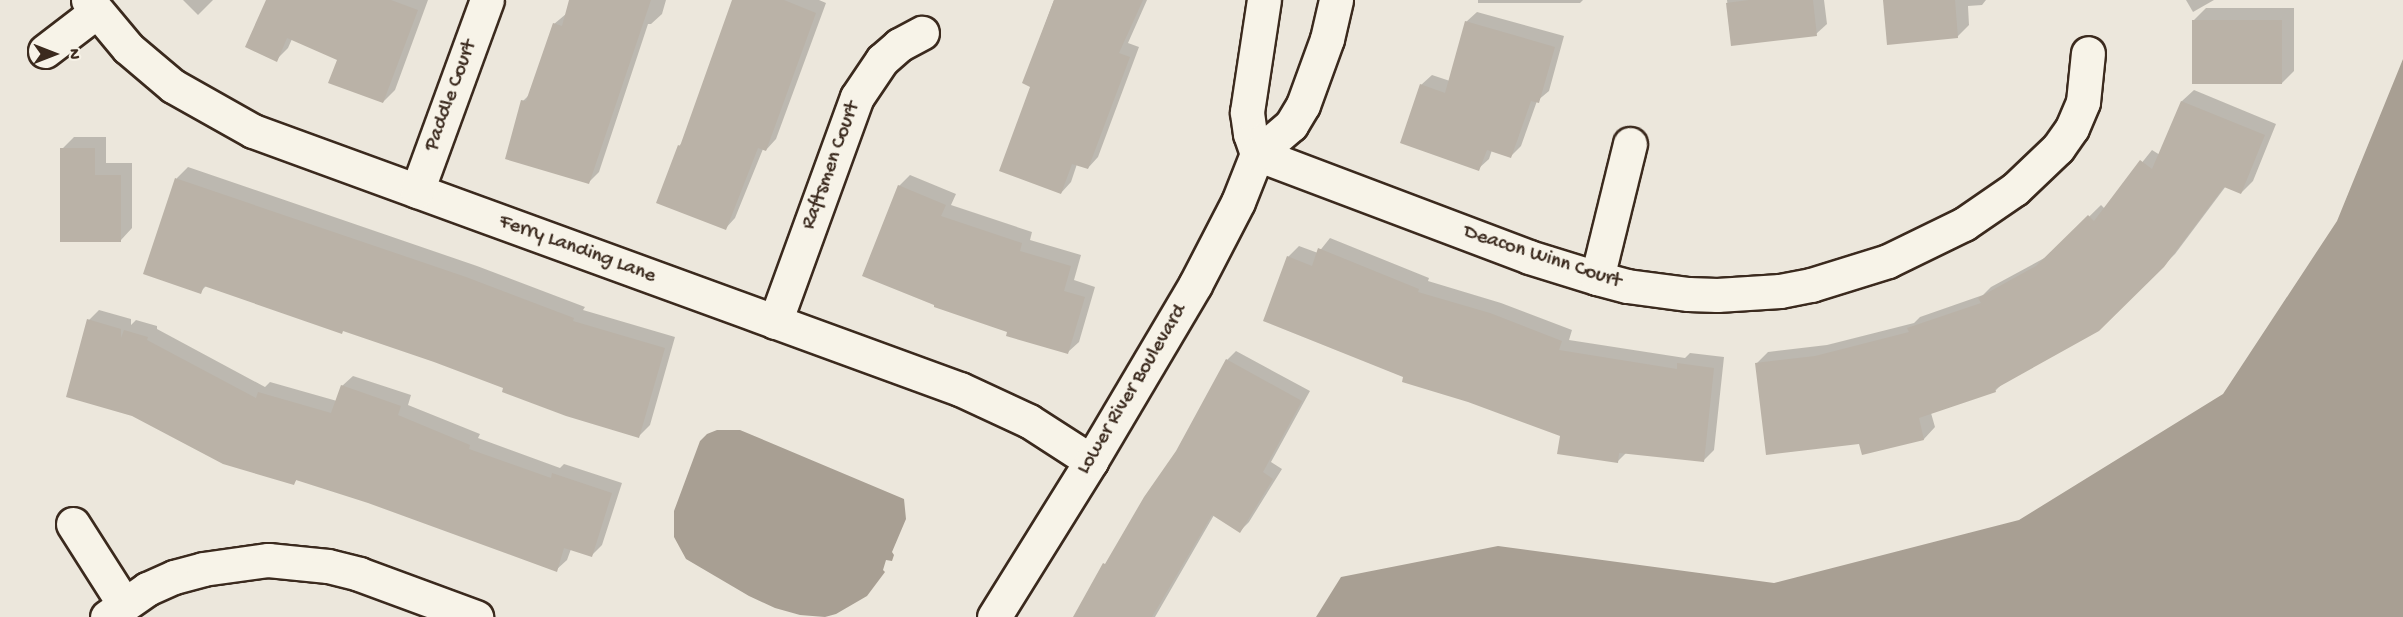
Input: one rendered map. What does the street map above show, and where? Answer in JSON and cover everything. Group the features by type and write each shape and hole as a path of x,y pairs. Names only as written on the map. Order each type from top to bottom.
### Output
{"street":[{"name":"Paddle Court","path":"417,191 487,0"},
{"path":"1257,154 1250,134 1247,112 1264,0"},
{"name":"Lower River Boulevard","path":"994,617 1091,461 1219,242 1257,154 1291,125 1303,105 1327,39 1336,0"},
{"name":"Ferry Landing Lane","path":"92,6 148,66 173,86 225,118 253,131 995,404 1046,430 1091,461"},
{"path":"45,51 92,6"},
{"name":"Raftsmen Court","path":"775,322 857,97 882,60 899,45 922,33"},
{"name":"Deacon Winn Court","path":"1257,154 1529,257 1597,278 1668,292 1717,295 1750,294 1811,285 1839,278 1917,248 1991,207 2023,182 2058,148 2072,128 2083,102 2088,52"},
{"path":"1597,278 1630,144"},
{"path":"73,524 116,610 147,589 203,569 268,560 298,561 359,574 476,617"}],"shaded area":[{"path":"2403,59 2403,617 1316,617 1341,577 1498,546 1774,583 2019,520 2223,394 2337,221"},
{"path":"717,430 740,430 904,499 906,519 892,552 894,555 892,561 886,560 883,570 885,572 867,596 836,614 825,617 800,615 775,608 749,596 686,559 674,537 674,511 700,441 707,434"}],"building":[{"path":"266,0 391,0 418,10 383,103 328,83 337,60 287,38 277,62 245,47"},
{"path":"569,0 651,0 589,184 505,159 521,100 526,101 553,23 562,26"},
{"path":"732,0 784,0 816,13 766,151 758,148 726,230 656,203 678,145 680,146"},
{"path":"1054,0 1143,0 1119,53 1130,57 1088,169 1072,164 1061,194 999,171 1030,87 1022,83"},
{"path":"1749,0 1813,0 1817,36 1731,46 1726,3"},
{"path":"1883,0 1955,0 1958,38 1887,45"},
{"path":"2192,20 2282,20 2282,84 2192,84"},
{"path":"1465,21 1555,47 1539,103 1531,101 1511,158 1487,150 1479,171 1400,143 1420,84 1445,93"},
{"path":"2181,101 2265,135 2241,194 2224,187 2164,267 2099,331 1995,389 1996,392 1919,418 1924,440 1862,455 1859,444 1766,455 1755,363 1815,356 1909,332 1907,328 1981,303 1978,298 2036,266 2088,215 2094,221 2140,160 2152,169"},
{"path":"60,148 95,148 95,175 121,175 121,242 60,242"},
{"path":"175,178 466,277 574,318 573,321 665,348 639,438 566,416 502,392 503,388 343,331 342,334 204,286 201,294 143,274"},
{"path":"898,185 946,205 941,216 1022,243 1020,251 1071,266 1064,291 1085,297 1068,354 1006,336 1007,332 934,307 934,305 862,276"},
{"path":"1318,248 1419,289 1418,292 1490,313 1562,341 1559,350 1677,369 1677,363 1714,368 1704,462 1619,453 1618,463 1557,454 1560,436 1468,402 1402,382 1403,377 1263,321 1287,256 1312,266"},
{"path":"87,319 121,329 121,338 124,330 148,337 147,340 256,398 258,392 331,413 341,385 401,406 398,415 470,445 469,449 551,478 552,473 612,493 592,557 564,548 557,572 368,503 296,480 294,485 223,464 132,416 66,397"},
{"path":"1226,359 1302,401 1263,472 1273,479 1240,533 1212,515 1152,617 1073,617 1103,563 1105,564 1144,497 1176,451"}]}
